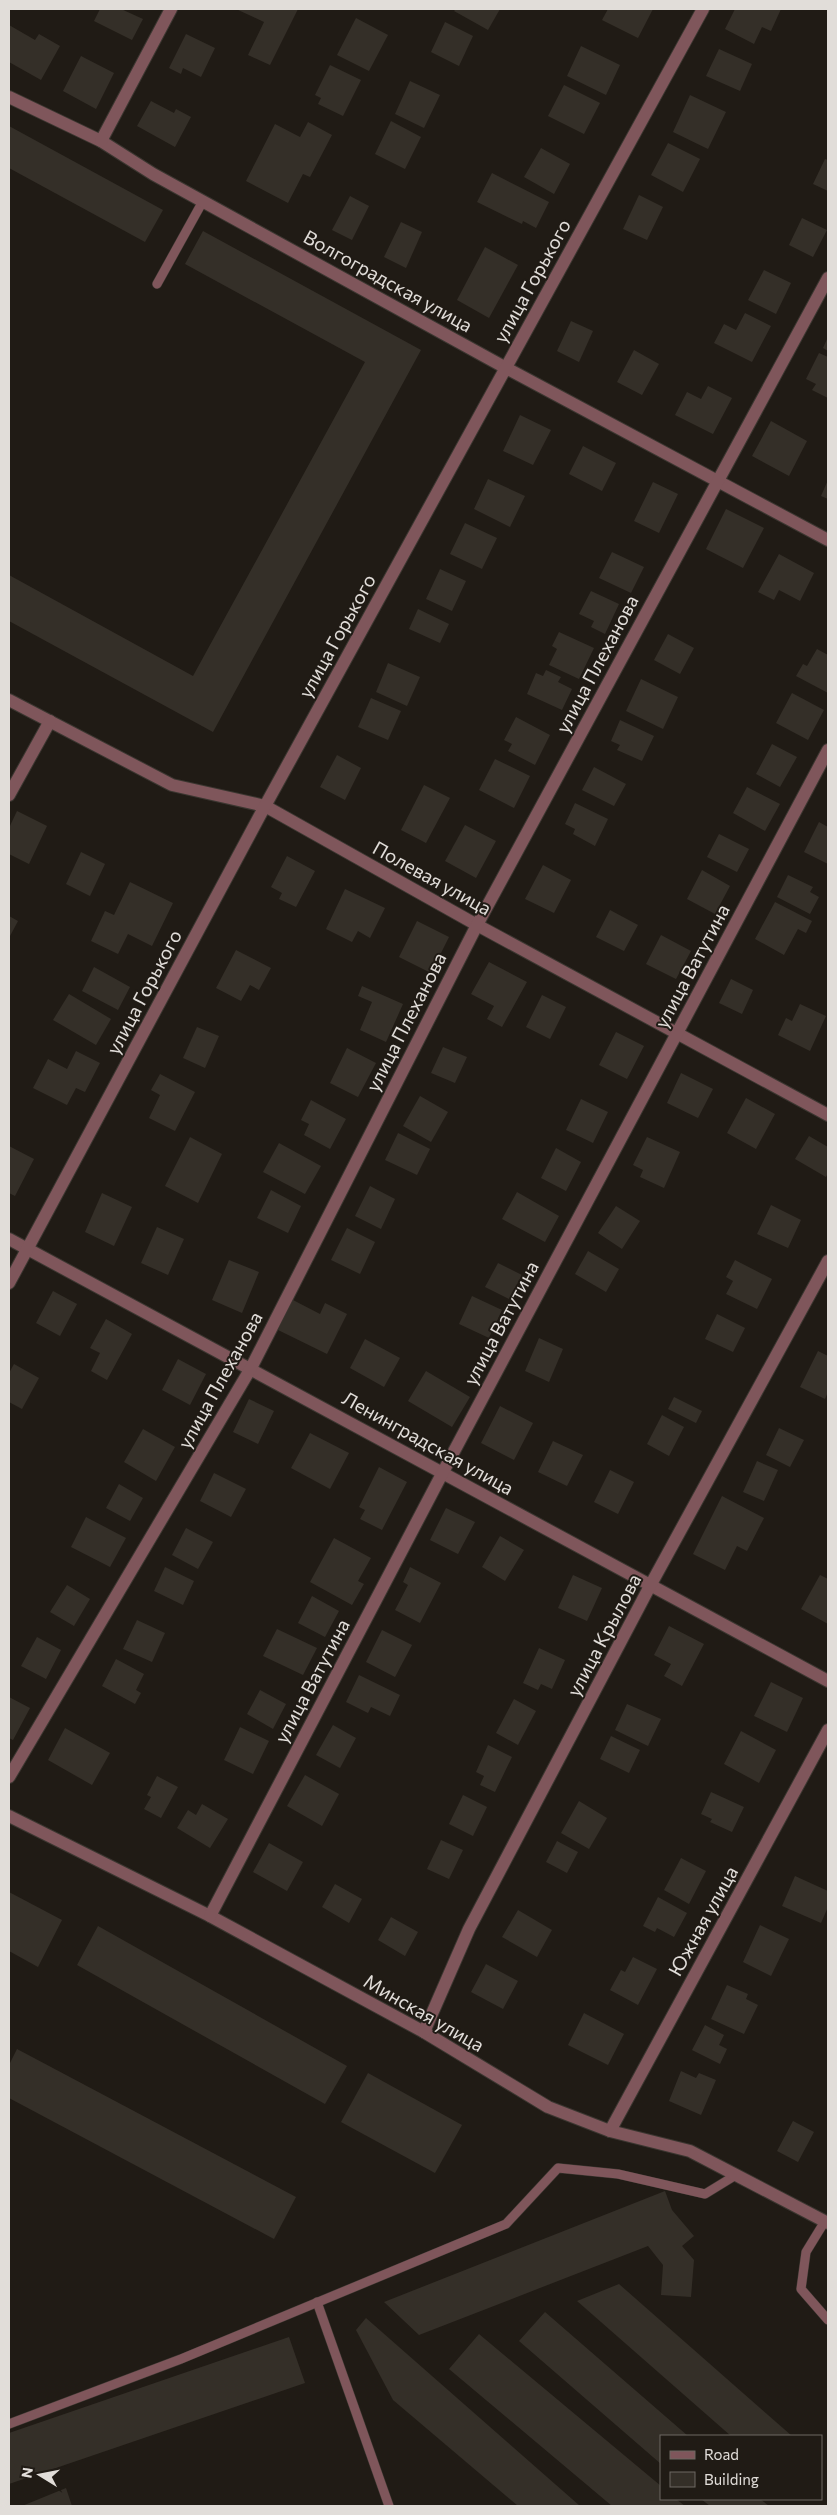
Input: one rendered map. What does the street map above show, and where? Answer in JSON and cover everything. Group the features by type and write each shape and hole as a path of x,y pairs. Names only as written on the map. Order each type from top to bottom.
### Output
{"street":[{"path":"100,141 171,9"},
{"name":"улица Горького","path":"9,1283 265,806 703,9"},
{"name":"Волгоградская улица","path":"9,98 100,141 203,201 506,368 718,479 828,540"},
{"name":"улица Плеханова","path":"9,1777 251,1368 477,924 828,278"},
{"name":"Полевая улица","path":"9,700 172,785 265,806 828,1115"},
{"path":"9,795 50,721"},
{"name":"улица Ватутина","path":"210,1916 443,1472 828,750"},
{"name":"Ленинградская улица","path":"9,1239 828,1681"},
{"name":"улица Крылова","path":"424,2032 469,1929 650,1586 828,1261"},
{"name":"Южная улица","path":"610,2130 828,1730"},
{"name":"Минская улица","path":"9,1816 210,1916 424,2032 548,2107 610,2130 690,2151 827,2222"}],"lane":[{"path":"157,284 203,201"},
{"path":"9,2424 181,2359 506,2224 558,2168 618,2174 705,2194 736,2175"},
{"path":"827,2222 806,2252 801,2289 828,2320"},
{"path":"317,2302 389,2506"}],"building":[{"path":"100,9 121,9 143,19 132,40 94,21"},
{"path":"236,9 298,9 270,65 248,55 264,22"},
{"path":"456,9 500,9 488,30 454,11"},
{"path":"608,9 653,9 638,38 602,20"},
{"path":"735,9 781,9 771,31 762,27 754,44 725,29"},
{"path":"356,18 388,35 369,71 337,55"},
{"path":"445,22 473,36 459,66 431,52"},
{"path":"9,25 35,40 39,34 60,46 41,80 9,62"},
{"path":"186,34 215,48 201,77 183,68 181,74 169,68"},
{"path":"581,46 620,65 606,95 567,76"},
{"path":"719,49 752,64 740,91 706,76"},
{"path":"81,56 114,73 96,109 63,91"},
{"path":"330,65 361,80 343,116 318,104 321,98 315,95"},
{"path":"410,81 440,95 424,128 395,114"},
{"path":"564,85 600,103 584,134 548,116"},
{"path":"690,95 726,112 708,149 673,132"},
{"path":"151,101 174,113 176,109 191,117 175,147 137,126"},
{"path":"391,121 421,137 405,169 375,154"},
{"path":"308,122 332,135 310,177 303,174 288,203 246,181 275,124 300,137"},
{"path":"9,126 163,210 145,242 9,168"},
{"path":"668,143 700,159 683,192 651,175"},
{"path":"541,148 570,164 554,194 524,177"},
{"path":"825,159 828,160 828,191 813,184"},
{"path":"492,173 549,202 536,228 523,221 522,224 477,202"},
{"path":"639,195 663,207 647,240 623,229"},
{"path":"350,196 369,206 352,240 332,230"},
{"path":"802,218 827,230 813,257 789,245"},
{"path":"401,222 422,232 406,268 384,257"},
{"path":"203,231 421,350 213,732 9,621 9,575 193,676 365,362 185,264"},
{"path":"485,247 518,265 489,318 457,300"},
{"path":"764,270 791,283 776,314 748,300"},
{"path":"745,313 771,326 752,362 714,343 724,324 736,330"},
{"path":"571,321 593,331 579,362 557,351"},
{"path":"828,337 828,351 823,348"},
{"path":"634,350 659,364 642,395 617,382"},
{"path":"819,353 828,357 828,398 812,390 816,384 806,379"},
{"path":"708,386 732,398 713,434 675,415 687,392 701,399"},
{"path":"520,415 551,430 533,465 503,451"},
{"path":"771,421 807,441 789,476 752,456"},
{"path":"583,446 616,463 602,491 569,474"},
{"path":"488,479 525,496 510,527 474,509"},
{"path":"828,480 828,499 821,496"},
{"path":"653,482 678,494 659,533 634,521"},
{"path":"726,509 764,528 743,568 706,549"},
{"path":"465,523 497,538 482,569 450,554"},
{"path":"612,552 644,567 631,593 599,578"},
{"path":"779,554 814,573 800,601 779,590 774,600 758,592"},
{"path":"440,569 466,581 452,611 426,599"},
{"path":"591,591 619,604 605,634 591,627 594,621 579,614"},
{"path":"418,609 449,624 440,643 409,629"},
{"path":"559,632 594,648 579,679 549,665 557,649 552,646"},
{"path":"668,634 694,648 680,674 654,660"},
{"path":"817,649 828,655 828,693 796,676 803,664 807,666"},
{"path":"388,663 420,677 407,706 376,692"},
{"path":"546,670 561,677 558,682 572,689 562,710 527,694 536,673 543,676"},
{"path":"641,679 678,697 663,729 626,711"},
{"path":"792,693 824,710 808,740 776,723"},
{"path":"371,698 401,711 388,740 358,727"},
{"path":"516,717 550,735 535,765 508,751 512,744 504,740"},
{"path":"620,720 654,736 642,761 617,750 620,745 611,741"},
{"path":"772,744 797,757 780,787 756,774"},
{"path":"337,755 361,768 345,800 320,787"},
{"path":"495,759 530,776 514,808 479,790"},
{"path":"594,767 626,784 614,806 582,790"},
{"path":"424,785 450,798 426,843 401,830"},
{"path":"747,787 780,804 765,831 733,813"},
{"path":"575,803 608,819 595,846 573,834 575,829 565,824"},
{"path":"17,811 47,826 29,864 9,854 9,828"},
{"path":"819,822 828,827 828,864 804,852"},
{"path":"465,825 496,841 476,878 445,861"},
{"path":"719,834 749,849 737,872 707,857"},
{"path":"81,852 105,864 90,896 66,884"},
{"path":"287,856 315,871 296,907 279,899 282,893 271,887"},
{"path":"543,865 571,880 554,913 525,899"},
{"path":"702,870 730,886 715,914 687,899"},
{"path":"788,875 813,887 810,892 819,897 810,914 777,897"},
{"path":"130,882 173,903 152,946 128,934 118,954 91,941 105,911 114,915"},
{"path":"345,889 385,908 370,938 358,931 352,942 326,929"},
{"path":"775,902 812,921 806,933 798,929 784,955 755,939"},
{"path":"610,910 638,925 624,951 596,937"},
{"path":"9,916 18,921 9,938"},
{"path":"417,921 449,937 431,973 399,957"},
{"path":"661,935 691,951 676,979 646,964"},
{"path":"236,950 271,968 259,990 250,985 241,1001 216,988"},
{"path":"489,962 527,982 502,1027 487,1019 494,1006 471,994"},
{"path":"94,967 130,987 118,1010 82,991"},
{"path":"731,979 753,990 742,1014 719,1003"},
{"path":"362,986 403,1004 386,1042 360,1030 372,1002 358,996"},
{"path":"69,994 111,1019 96,1045 53,1020"},
{"path":"542,995 566,1007 550,1039 526,1027"},
{"path":"800,1004 826,1016 810,1051 778,1035 786,1018 792,1021"},
{"path":"197,1027 219,1036 205,1068 183,1058"},
{"path":"616,1032 644,1046 627,1079 599,1065"},
{"path":"443,1047 467,1057 455,1083 431,1073"},
{"path":"347,1048 376,1063 358,1097 330,1083"},
{"path":"76,1051 100,1063 85,1092 76,1088 67,1105 33,1088 48,1059 67,1069"},
{"path":"681,1073 713,1089 698,1118 667,1103"},
{"path":"160,1074 195,1092 175,1131 149,1118 160,1095 151,1090"},
{"path":"420,1096 448,1112 431,1142 403,1126"},
{"path":"746,1098 775,1114 756,1149 727,1133"},
{"path":"581,1099 608,1112 593,1143 566,1130"},
{"path":"311,1100 346,1119 330,1149 304,1135 309,1124 301,1120"},
{"path":"398,1133 430,1149 417,1175 385,1160"},
{"path":"809,1136 828,1147 828,1173 826,1177 795,1159"},
{"path":"190,1137 222,1154 198,1203 165,1186"},
{"path":"647,1137 680,1152 664,1188 640,1177 643,1170 633,1165"},
{"path":"279,1143 321,1166 305,1194 263,1172"},
{"path":"9,1146 34,1159 15,1196 9,1193"},
{"path":"556,1148 581,1162 566,1191 541,1178"},
{"path":"370,1186 395,1199 381,1229 355,1216"},
{"path":"271,1190 301,1206 288,1233 257,1218"},
{"path":"517,1192 559,1216 545,1242 502,1219"},
{"path":"102,1193 132,1207 114,1246 85,1232"},
{"path":"771,1205 801,1220 788,1248 757,1234"},
{"path":"616,1206 640,1221 622,1249 598,1233"},
{"path":"157,1227 184,1239 168,1275 141,1263"},
{"path":"347,1228 375,1242 360,1274 331,1260"},
{"path":"588,1251 619,1269 606,1292 575,1274"},
{"path":"229,1260 259,1272 242,1313 212,1300"},
{"path":"735,1260 772,1279 757,1309 726,1294 733,1281 726,1277"},
{"path":"498,1263 522,1275 509,1299 485,1287"},
{"path":"53,1291 77,1304 60,1336 36,1323"},
{"path":"472,1296 502,1310 489,1338 459,1324"},
{"path":"293,1300 320,1314 325,1303 347,1314 327,1354 278,1330"},
{"path":"717,1314 745,1328 733,1352 705,1339"},
{"path":"106,1319 132,1334 107,1380 91,1371 100,1353 90,1348"},
{"path":"539,1338 563,1349 549,1382 525,1371"},
{"path":"365,1339 400,1358 384,1387 350,1368"},
{"path":"818,1351 828,1356 828,1392 825,1399 800,1387"},
{"path":"178,1359 206,1374 190,1405 162,1390"},
{"path":"14,1364 39,1378 22,1409 9,1402 9,1373"},
{"path":"426,1371 470,1397 452,1427 408,1401"},
{"path":"674,1397 702,1411 696,1423 668,1409"},
{"path":"249,1399 274,1411 258,1444 233,1432"},
{"path":"500,1406 533,1423 514,1460 481,1443"},
{"path":"662,1415 684,1427 669,1456 647,1444"},
{"path":"779,1428 804,1440 790,1467 766,1455"},
{"path":"143,1429 175,1447 156,1481 124,1462"},
{"path":"310,1433 349,1453 330,1489 291,1468"},
{"path":"553,1441 583,1455 567,1486 538,1472"},
{"path":"757,1461 778,1470 764,1501 743,1492"},
{"path":"379,1467 407,1482 382,1530 360,1519 365,1510 359,1507"},
{"path":"610,1470 634,1482 618,1514 594,1502"},
{"path":"214,1473 246,1489 231,1517 200,1501"},
{"path":"119,1484 143,1498 130,1521 106,1508"},
{"path":"722,1496 764,1518 747,1551 737,1546 725,1570 693,1554"},
{"path":"446,1508 475,1522 458,1554 430,1540"},
{"path":"86,1517 126,1538 110,1567 71,1547"},
{"path":"186,1528 213,1542 198,1569 172,1555"},
{"path":"500,1536 524,1550 505,1581 482,1567"},
{"path":"334,1538 371,1558 358,1581 364,1584 352,1605 310,1582"},
{"path":"165,1567 194,1581 183,1605 154,1591"},
{"path":"410,1567 441,1583 420,1623 395,1610 408,1585 403,1582"},
{"path":"573,1575 602,1588 587,1621 558,1608"},
{"path":"820,1575 828,1579 828,1624 801,1609"},
{"path":"67,1585 90,1599 74,1626 50,1612"},
{"path":"312,1596 339,1611 325,1637 298,1623"},
{"path":"137,1620 165,1633 152,1662 123,1649"},
{"path":"669,1626 704,1644 682,1686 664,1676 671,1664 654,1655"},
{"path":"277,1629 317,1648 303,1675 263,1656"},
{"path":"382,1630 412,1645 395,1677 366,1662"},
{"path":"37,1637 61,1650 46,1679 21,1666"},
{"path":"539,1648 565,1660 552,1689 541,1684 538,1690 523,1683"},
{"path":"116,1659 144,1674 136,1690 141,1693 135,1704 102,1686"},
{"path":"359,1675 400,1695 390,1716 371,1707 368,1713 346,1702"},
{"path":"771,1682 803,1698 787,1732 754,1716"},
{"path":"260,1690 286,1704 273,1729 247,1714"},
{"path":"9,1697 30,1708 13,1740 9,1738"},
{"path":"514,1699 536,1711 518,1745 496,1733"},
{"path":"627,1704 661,1719 648,1746 615,1730"},
{"path":"333,1725 356,1738 340,1768 316,1755"},
{"path":"240,1727 269,1741 253,1774 224,1760"},
{"path":"65,1728 110,1753 92,1785 48,1760"},
{"path":"741,1731 776,1750 759,1783 724,1764"},
{"path":"611,1736 640,1750 629,1773 600,1759"},
{"path":"488,1745 512,1757 495,1792 480,1785 484,1776 476,1772"},
{"path":"305,1775 339,1794 322,1826 287,1806"},
{"path":"157,1776 178,1787 161,1818 144,1809 151,1797 147,1795"},
{"path":"711,1792 744,1807 732,1832 710,1822 712,1819 701,1814"},
{"path":"463,1795 487,1807 473,1836 449,1824"},
{"path":"579,1801 607,1818 589,1849 561,1833"},
{"path":"202,1804 228,1819 210,1848 177,1828 188,1810 196,1815"},
{"path":"441,1840 463,1850 449,1879 427,1869"},
{"path":"557,1841 578,1852 567,1873 546,1862"},
{"path":"269,1843 303,1862 287,1891 253,1872"},
{"path":"681,1858 706,1871 689,1904 664,1890"},
{"path":"795,1876 828,1891 828,1907 821,1923 782,1906"},
{"path":"335,1884 362,1899 349,1923 322,1907"},
{"path":"9,1892 62,1920 38,1967 9,1951"},
{"path":"658,1897 687,1913 674,1937 657,1928 655,1932 643,1926"},
{"path":"518,1910 552,1930 537,1957 502,1937"},
{"path":"391,1917 418,1932 405,1956 378,1940"},
{"path":"760,1925 789,1939 771,1976 743,1962"},
{"path":"98,1926 347,2066 325,2104 77,1965"},
{"path":"633,1957 657,1969 638,2005 610,1990 621,1970 625,1972"},
{"path":"486,1964 518,1981 503,2009 471,1992"},
{"path":"727,1985 748,1994 746,1999 758,2005 744,2034 711,2019"},
{"path":"584,2013 624,2034 608,2065 568,2045"},
{"path":"705,2025 724,2035 719,2045 727,2049 720,2064 692,2050"},
{"path":"17,2049 296,2197 274,2239 9,2098 9,2065"},
{"path":"681,2071 696,2078 699,2073 716,2080 701,2115 669,2101"},
{"path":"368,2073 462,2125 435,2173 341,2122"},
{"path":"793,2121 814,2132 798,2162 777,2151"},
{"path":"665,2191 672,2210 694,2236 682,2246 694,2260 691,2297 661,2295 663,2265 648,2246 419,2335 384,2302"},
{"path":"619,2284 791,2435 730,2435 577,2301"},
{"path":"545,2312 687,2435 660,2435 660,2463 519,2341"},
{"path":"366,2318 580,2506 518,2506 393,2400 356,2330"},
{"path":"479,2334 660,2485 660,2500 677,2500 685,2506 612,2506 449,2369"},
{"path":"289,2337 305,2383 9,2484 9,2433"},
{"path":"66,2488 72,2506 22,2506"},
{"path":"702,2500 761,2500 769,2506 710,2506"}]}
